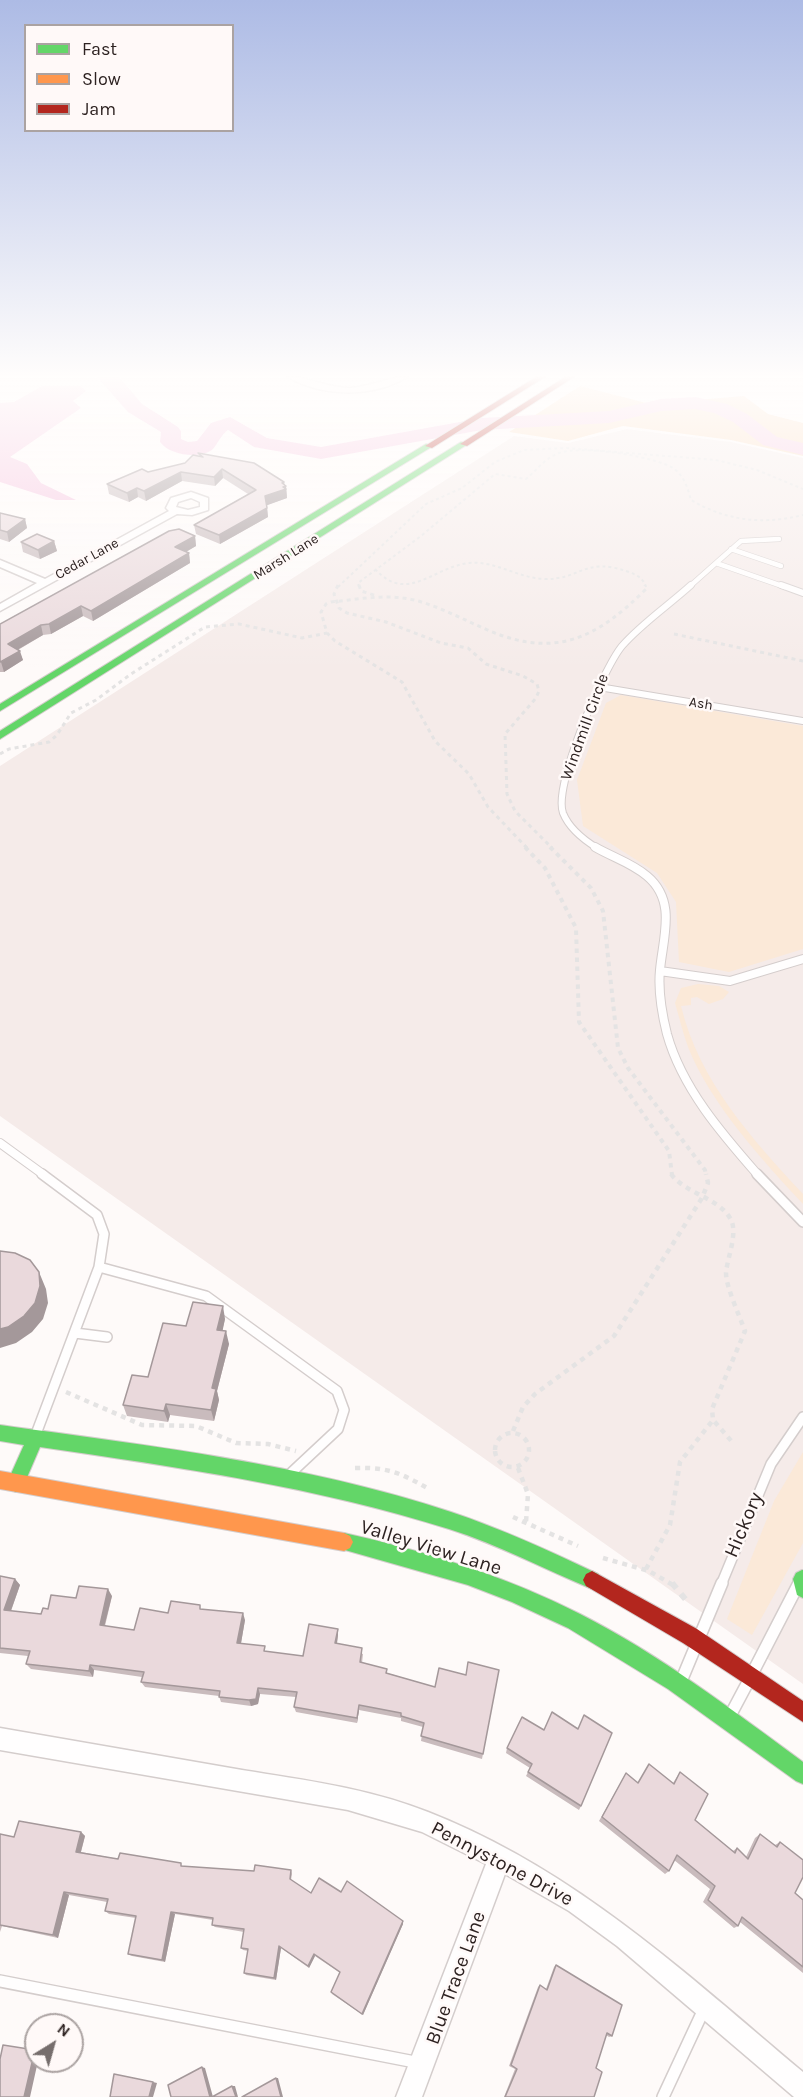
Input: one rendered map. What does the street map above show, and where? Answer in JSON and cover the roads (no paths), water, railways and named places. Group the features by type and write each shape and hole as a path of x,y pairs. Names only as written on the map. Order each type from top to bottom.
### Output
{"main road":[{"name":"Marsh Lane","path":"0,708 383,475"},
{"name":"Marsh Lane","path":"0,736 418,475"},
{"name":"Valley View Lane","path":"0,1433 286,1478 352,1493 487,1532 556,1561 698,1640 803,1712"},
{"path":"16,1483 35,1438"},
{"name":"Valley View Lane","path":"0,1480 309,1533 408,1559 498,1587 540,1605 623,1650 728,1718 803,1774"}],"street":[{"name":"Cedar Lane","path":"0,608 175,511"},
{"path":"0,563 45,583"},
{"name":"Pennystone Drive","path":"0,1739 348,1799 425,1822 500,1858 577,1903 625,1938 803,2088"},
{"name":"Blue Trace Lane","path":"409,2097 424,2064 500,1858"}],"lane":[{"path":"731,549 741,541 779,538"},
{"path":"731,549 781,566"},
{"name":"Windmill Circle","path":"731,549 622,646 610,662 563,783 562,811 580,836 644,873 661,892 668,915 660,971 662,1014 674,1056 699,1102 803,1222"},
{"path":"716,563 803,593"},
{"name":"Ash","path":"599,687 803,721"},
{"path":"660,971 730,981 803,959"},
{"path":"0,1143 97,1215 104,1234 99,1267 35,1438"},
{"path":"99,1267 206,1296 337,1391 344,1410 338,1429 286,1478"},
{"path":"75,1333 107,1337"},
{"name":"Hickory","path":"679,1686 771,1464 803,1417"},
{"path":"728,1718 802,1581"},
{"path":"0,1981 424,2064"},
{"path":"663,2097 705,2006"}]}
